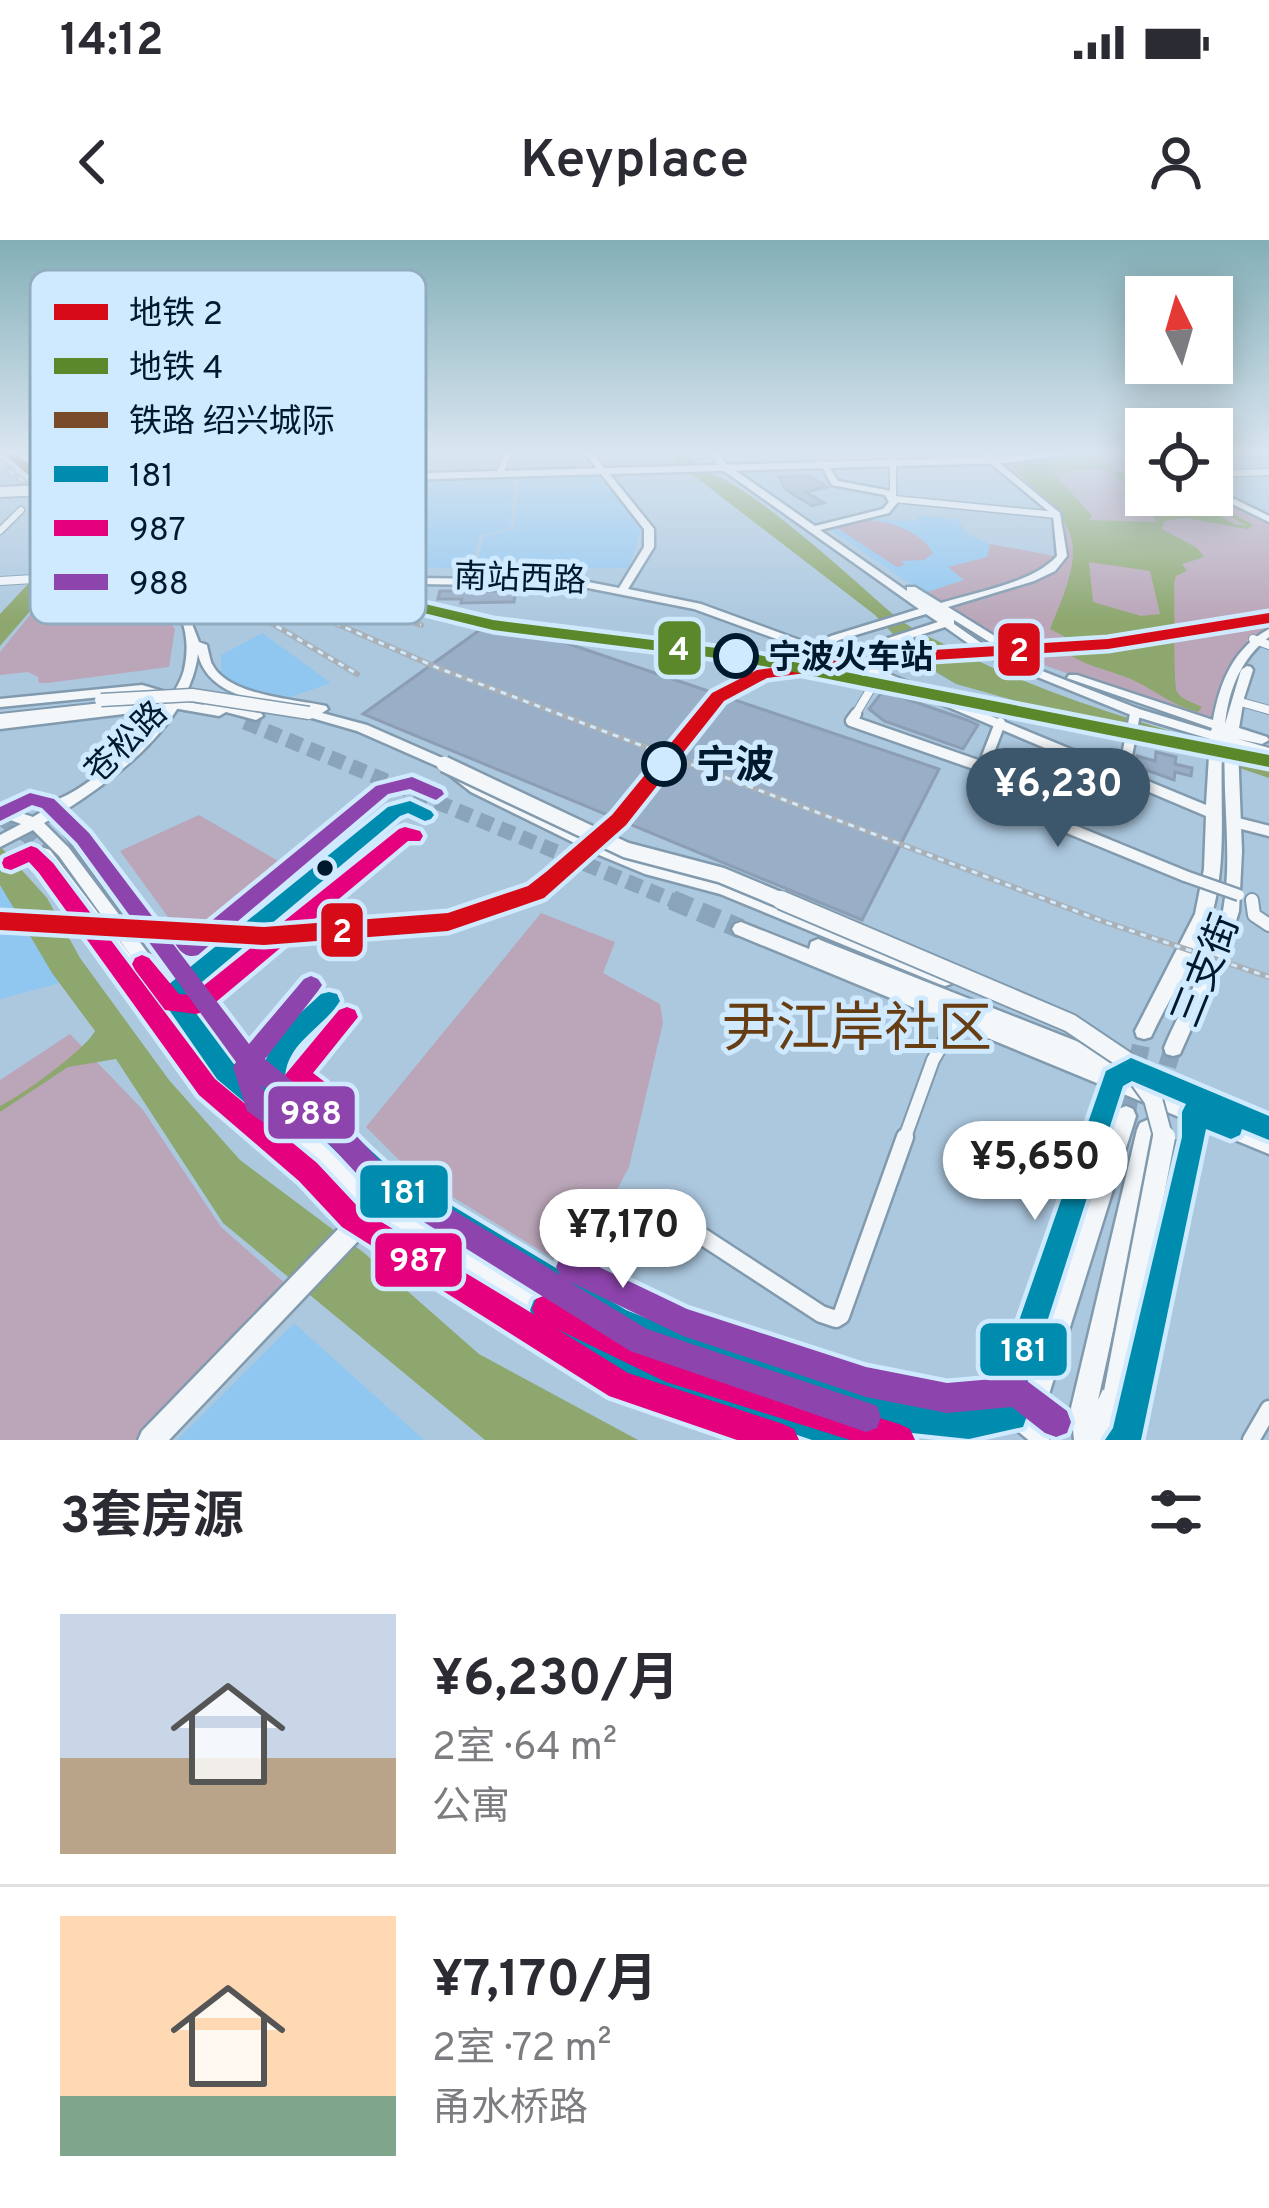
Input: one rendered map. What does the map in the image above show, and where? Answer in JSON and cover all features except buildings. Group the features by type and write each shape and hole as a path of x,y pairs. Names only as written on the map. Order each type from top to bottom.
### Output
{"highway":[{"path":"0,713 101,700"},
{"path":"0,713 170,702"},
{"path":"44,854 152,1001 164,1014 187,1015"}],"main road":[{"path":"630,587 651,539 636,508"},
{"path":"788,508 1029,673 1215,741 1269,752"},
{"path":"791,508 933,610"},
{"path":"817,526 881,508"},
{"path":"817,526 888,508"},
{"path":"817,647 1051,569 1062,556 1057,515 1049,508"},
{"name":"南站西路","path":"426,581 630,587 842,657"},
{"path":"842,657 951,622 1043,668 1215,741"},
{"name":"苍松路","path":"2,838 118,764 170,702 195,655 189,624"},
{"path":"197,624 202,661 214,678 237,690 332,712 626,850 721,875 1070,1023 1116,1051 1153,1099 1165,1150 1115,1392 1091,1440"},
{"name":"三支街","path":"1144,1031 1208,904 1215,854 1215,741 1225,692 1265,640"},
{"name":"三支街","path":"1173,1048 1231,916 1237,701 1265,640"},
{"path":"842,657 1214,809"},
{"path":"842,657 1125,766 1214,809"},
{"path":"101,700 178,694 228,697 362,728"},
{"path":"170,702 250,719"},
{"path":"1233,746 1269,741"},
{"path":"444,764 476,789 604,851 650,870 724,889 1088,1041 1122,1074"},
{"path":"0,811 41,815 233,1049 382,1178 584,1305 704,1356 912,1418 969,1424 1012,1417 1036,1398 1137,1123 1084,1408 1091,1440"},
{"path":"41,815 127,943 187,1015 225,1071 325,1155 365,1199 630,1364 858,1440"},
{"path":"1122,1074 959,1016 743,923 1122,1074 1195,1104 1269,1128"},
{"path":"1012,1417 1012,1384 1122,1074"},
{"path":"1195,1104 1269,1143"},
{"path":"1121,1440 1126,1438 1194,1138 1195,1104"},
{"path":"152,1440 351,1232 365,1199"}],"street":[{"path":"989,508 1057,515"},
{"path":"0,531 21,510"},
{"path":"0,581 30,579"},
{"path":"879,675 850,721 983,767"},
{"path":"1237,701 1269,710"},
{"path":"1125,766 1134,714"},
{"path":"1000,723 983,767 988,780 1068,829 1269,905"},
{"path":"1234,822 1269,831"},
{"path":"1246,897 1254,915 1269,925"},
{"path":"584,1305 621,1228 640,1216 656,1215 697,1233 821,1314 842,1316 933,1060 959,1016"},
{"path":"1251,1440 1269,1409"},
{"path":"1012,1417 1041,1440"}],"shaded area":[{"path":"426,508 512,508 511,528 480,536 471,568 426,567"},
{"path":"516,508 628,508 641,530 629,568 477,567 483,537 514,529"},
{"path":"736,508 766,508 917,631 1072,699 1269,760 1269,778 1165,743 956,684 919,662 875,615"},
{"path":"1051,508 1125,508 1125,516 1233,516 1233,508 1240,508 1269,523 1269,628 1249,637 1210,724 1041,664 1009,649 924,593 964,580 948,567 987,557 990,544 1065,558"},
{"path":"1054,508 1085,508 1092,516 1089,520 1157,522 1153,516 1220,516 1247,526 1230,516 1233,514 1253,525 1247,529 1185,518 1164,521 1162,529 1197,548 1204,557 1182,564 1187,571 1176,576 1174,583 1176,687 1182,697 1202,707 1198,712 1061,648 1069,639 1050,629 1070,574 1071,538","holes":["1089,562 1150,571 1160,614 1141,616 1093,602"]},
{"path":"915,516 957,519 967,534 990,544 987,557 949,568 966,580 924,593 826,527 860,518 917,521"},
{"path":"869,520 906,529 933,553 924,560 901,561 905,565 897,567 834,526"},
{"path":"30,582 30,611 0,646 0,614"},
{"path":"30,615 30,624 171,624 175,629 169,667 48,683 39,683 28,672 0,675 0,652"},
{"path":"262,633 331,683 290,697 241,687 221,676 221,655"},
{"path":"199,815 299,873 200,961 120,851"},
{"path":"0,846 47,898 80,958 169,1080 240,1160 363,1252 479,1354 638,1440 485,1440 223,1223 116,1059 68,1067 0,1112 0,1106 52,1072 95,1031 52,973 0,885"},
{"path":"0,886 6,890 60,983 0,999"},
{"path":"541,913 615,942 603,973 660,1004 663,1023 629,1167 574,1271 410,1171 366,1127"},
{"path":"70,1034 143,1110 221,1227 288,1286 138,1440 0,1440 0,1080"},
{"path":"294,1323 424,1440 177,1440"}],"tunnel":[{"path":"245,722 679,903"},
{"path":"0,817 29,836 44,855"},
{"path":"672,900 741,929"},
{"path":"1126,1116 1144,1031"},
{"path":"1159,1092 1173,1048"}],"railway":[{"path":"273,624 357,674"},
{"path":"337,624 438,668 1105,922 1269,977"}],"metro line":[{"name":"4","path":"426,609 493,625 733,655 1269,761"},
{"name":"2","path":"0,921 264,936 448,922 536,892 554,878 619,820 718,697 763,674 884,658 1108,644 1269,618"}],"transit line":[{"name":"988","path":"180,934 191,949 382,790 412,783 436,794"},
{"name":"988","path":"0,815 30,799 48,803 83,838 243,1054 340,1137 380,1180 640,1341 866,1417"},
{"name":"181","path":"284,1120 225,1071 171,995 394,811 410,807 425,815"},
{"name":"987","path":"142,964 173,1003 196,1005 405,833 414,836"},
{"name":"987","path":"11,863 31,853 46,868 207,1087 308,1172 351,1218 620,1385 783,1440"},
{"name":"988","path":"290,1129 255,1103 245,1067 311,985"},
{"name":"181","path":"329,1001 281,1050 274,1088 332,1131 382,1178 617,1321 704,1356 912,1418 969,1424 1012,1416 1012,1384 1114,1079 1131,1069 1269,1128"},
{"name":"987","path":"318,1091 297,1075 347,1017"},
{"name":"181","path":"1121,1440 1126,1438 1194,1137 1194,1112 1231,1127"},
{"name":"988","path":"570,1267 683,1322 866,1382 947,1398 1016,1392 1056,1422"},
{"name":"987","path":"546,1309 666,1367 899,1440"},
{"name":"181","path":"544,1310 630,1363 858,1440"}],"place":[{"name":"宁波火车站","path":"736,656"},
{"name":"宁波","path":"664,764"}],"district":[{"name":"尹江岸社区","path":"857,1027"}]}
